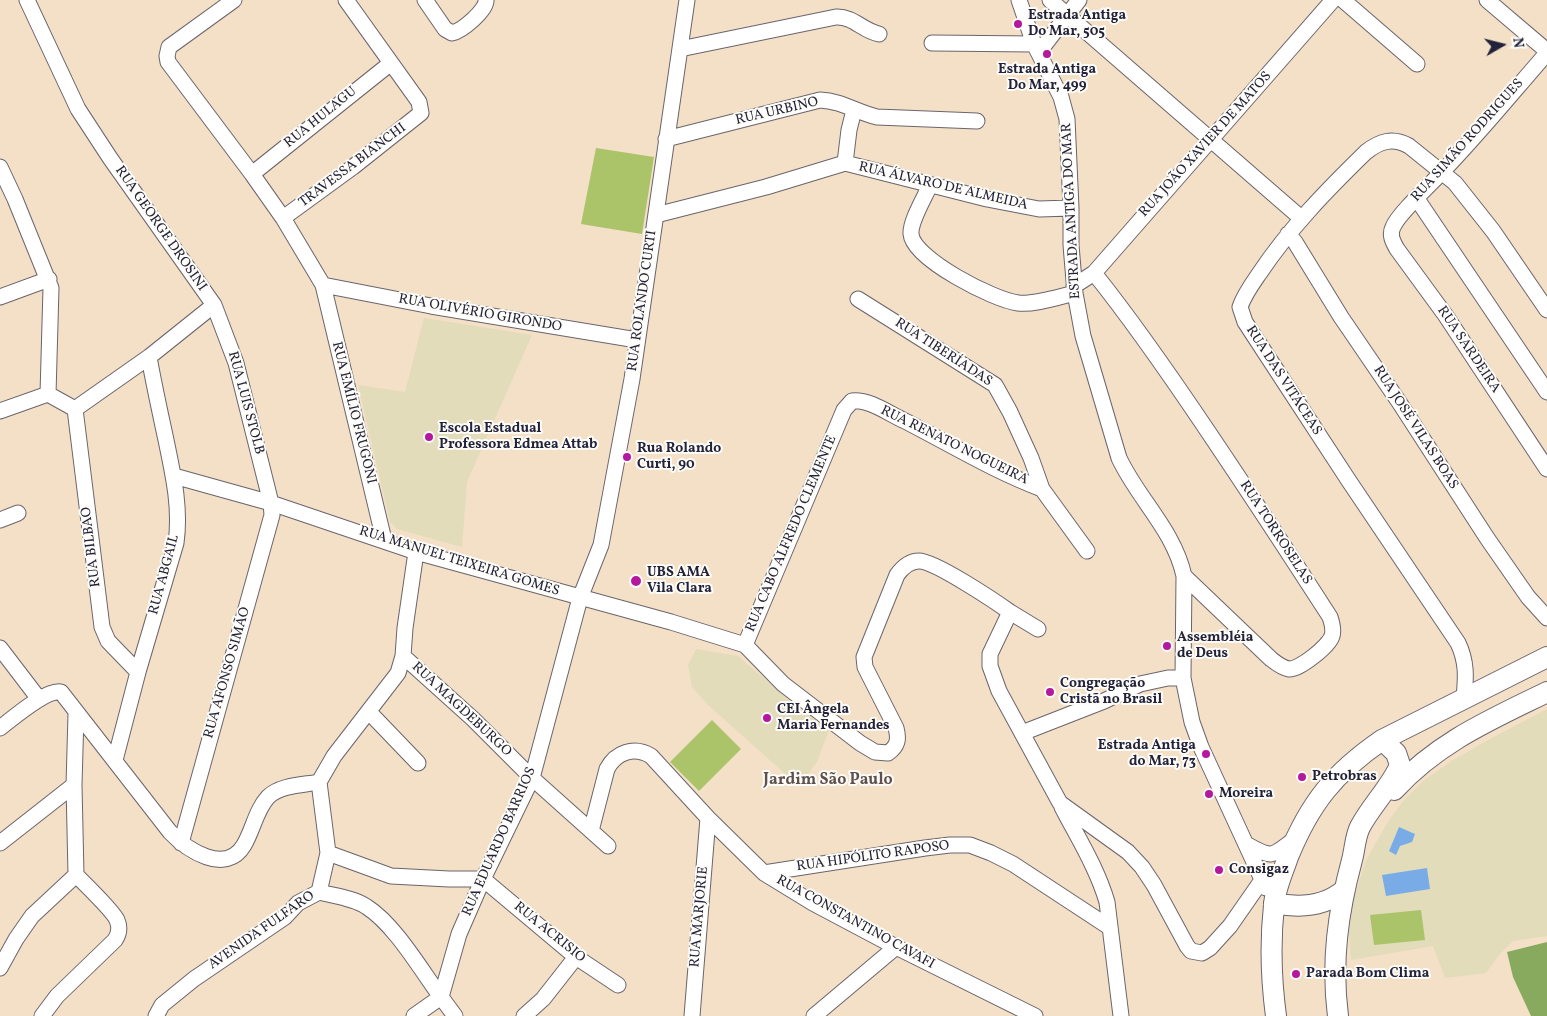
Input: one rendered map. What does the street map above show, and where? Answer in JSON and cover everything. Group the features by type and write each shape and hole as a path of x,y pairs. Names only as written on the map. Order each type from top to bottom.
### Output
{"main road":[{"path":"1276,1016 1272,975 1274,903 1284,868 1296,838 1322,794 1341,772 1362,753 1382,740 1547,657"},
{"path":"1353,855 1385,799 1406,776 1425,760 1450,742 1484,722 1547,692"},
{"path":"1338,1016 1334,979 1335,951 1343,891 1356,837 1362,823 1400,766 1396,753 1382,740"},
{"path":"1274,903 1310,905 1335,897 1343,891"}],"street":[{"name":"RUA GEORGE DROSINI","path":"27,0 81,116 214,305 149,357 75,409"},
{"name":"RUA EMÍLIO FRUGONI","path":"234,0 170,47 167,56 168,62 283,218 323,285 384,540"},
{"path":"346,0 391,63"},
{"path":"425,0 445,29 452,33 460,29 484,8 486,0"},
{"name":"RUA ROLANDO CURTI","path":"580,598 602,545 632,379 687,0"},
{"name":"ESTRADA ANTIGA DO MAR","path":"1019,0 1037,48 1061,97 1067,119 1074,290 1083,336 1119,458 1128,476 1172,541 1184,576 1183,678 1192,722 1201,747 1274,903"},
{"path":"1050,0 1301,218"},
{"path":"932,43 1037,48 1079,0"},
{"name":"RUA JOÃO XAVIER DE MATOS","path":"1074,290 1094,273 1333,0"},
{"path":"1343,0 1417,64"},
{"path":"1487,0 1547,52"},
{"path":"680,49 820,19 843,17 870,32 879,34"},
{"name":"RUA SIMÃO RODRIGUES","path":"1391,230 1394,224 1442,173 1547,52"},
{"name":"TRAVESSA BIANCHI","path":"283,218 353,167 421,113 420,102 391,63"},
{"name":"RUA HULAGU","path":"252,174 391,63"},
{"name":"RUA URBINO","path":"666,139 820,100 833,101 876,116 977,121"},
{"name":"RUA ÁLVARO DE ALMEIDA","path":"843,164 850,130 851,108"},
{"name":"RUA DAS VITÁCEAS","path":"1464,698 1466,669 1465,660 1458,643 1348,481 1242,316 1240,307 1269,259 1301,218 1371,148 1388,141 1401,141 1455,183 1468,198 1547,310"},
{"name":"RUA ÁLVARO DE ALMEIDA","path":"656,215 766,187 843,164 987,199 1038,209 1071,208"},
{"path":"0,167 4,185 51,288 48,394"},
{"path":"930,185 911,226 912,241 917,249 955,277 979,290 1006,301 1020,304 1074,290"},
{"path":"1417,198 1547,392"},
{"name":"RUA SARDEIRA","path":"1391,230 1393,242 1397,249 1446,316 1547,469"},
{"name":"RUA JOSÉ VILAS BOAS","path":"1288,234 1487,538 1528,597 1547,618"},
{"name":"RUA TORROSELAS","path":"1094,273 1121,307 1168,374 1274,530 1330,617 1332,636 1329,642 1303,664 1290,669 1283,668 1271,660 1184,576"},
{"path":"0,296 48,279"},
{"name":"RUA OLIVÉRIO GIRONDO","path":"323,285 431,306 638,340"},
{"name":"RUA TIBERÍADAS","path":"858,299 995,385 1002,395 1023,440 1042,489 1087,551"},
{"name":"RUA LUIS STOLB","path":"214,305 236,363 271,503"},
{"name":"RUA ABGAIL","path":"115,760 138,672 176,543 178,512 174,476 149,357"},
{"path":"0,411 48,394 75,409"},
{"name":"RUA CABO ALFREDO CLEMENTE","path":"867,403 852,401 844,410 745,645 783,684 860,743 875,752 884,754 894,749 898,742 896,728 864,662 865,653 886,601 902,568 919,561 931,564 1010,612"},
{"name":"RUA RENATO NOGUEIRA","path":"867,403 948,442 1005,474 1042,489"},
{"name":"RUA BILBAO","path":"75,409 102,627 108,641 138,672"},
{"name":"RUA MANUEL TEIXEIRA GOMES","path":"174,476 271,503 416,552 671,622 745,645"},
{"name":"RUA AFONSO SIMÃO","path":"181,843 272,515 271,503"},
{"path":"0,520 18,513"},
{"path":"0,728 39,699 56,691 61,692 76,714 115,760 170,832 181,843 208,858 230,857 239,852 244,845 269,796 281,789 319,782 334,756 398,673 403,656 416,552"},
{"name":"RUA EDUARDO BARRIOS","path":"441,997 459,934 483,879 532,778 580,598"},
{"path":"1038,629 1010,612 990,654 990,666 999,691 1102,885 1107,902 1121,1016"},
{"path":"0,648 39,699"},
{"name":"RUA MAGDEBURGO","path":"403,656 473,719 532,778 608,846"},
{"path":"1022,733 1104,701 1140,684 1168,678 1183,678"},
{"path":"369,712 418,763"},
{"path":"42,1016 57,996 118,935 119,928 115,917 76,875 74,785 76,714"},
{"name":"RUA CONSTANTINO CAVAFI","path":"591,831 607,770 611,762 617,756 633,750 642,751 651,756 708,818 764,873 813,903 896,947 1035,1016"},
{"name":"AVENIDA FULFARO","path":"156,1016 162,1005 194,979 285,917 298,903 319,892 328,853 319,782"},
{"path":"0,843 74,785"},
{"path":"1060,803 1128,852 1154,885 1187,946 1197,953 1206,952 1219,939 1262,880"},
{"name":"RUA MARJORIE","path":"692,1016 708,818"},
{"path":"1248,845 1263,854 1269,855 1274,854 1296,838"},
{"name":"RUA HIPÓLITO RAPOSO","path":"764,873 925,848 970,845 1013,864 1109,927"},
{"path":"328,853 391,876 483,879"},
{"path":"0,968 16,939 32,916 76,875"},
{"name":"RUA ACRISIO","path":"483,879 576,957 618,985"},
{"path":"319,892 366,906 378,915 395,934 455,1016"},
{"path":"814,1016 896,947"},
{"path":"524,1016 543,999 576,957"},
{"path":"414,1016 441,997"}],"shaded area":[{"name":"Escola Estadual Professora Edmea Attab","path":"424,318 532,335 467,482 462,547 397,529 390,522 358,385 405,392"},
{"name":"CEI Ângela Maria Fernandes","path":"696,649 738,656 795,705 829,730 817,762 799,786 708,705 692,687 688,665"},
{"path":"1547,709 1547,936 1513,941 1498,956 1486,973 1445,978 1433,946 1351,960 1350,910 1366,860 1389,820 1404,800 1423,781 1453,760"}],"green space":[{"path":"596,148 654,157 642,234 581,224"},
{"path":"712,720 741,749 699,791 670,762"},
{"path":"1421,910 1425,940 1374,945 1370,915"},
{"path":"1547,942 1547,1016 1531,1016 1513,977 1507,952"}],"water":[{"path":"1399,827 1415,834 1412,842 1400,846 1396,855 1389,851"},
{"path":"1427,868 1430,889 1386,896 1382,875"}],"place":[{"name":"Estrada Antiga Do Mar, 505","path":"1018,24"},
{"name":"Estrada Antiga Do Mar, 499","path":"1047,54"},
{"name":"Escola Estadual Professora Edmea Attab","path":"429,437"},
{"name":"Rua Rolando Curti, 90","path":"627,457"},
{"name":"UBS AMA Vila Clara","path":"636,581"},
{"name":"Assembléia de Deus","path":"1167,646"},
{"name":"Congregação Cristã no Brasil","path":"1050,692"},
{"name":"CEI Ângela Maria Fernandes","path":"767,718"},
{"name":"Estrada Antiga do Mar, 73","path":"1206,754"},
{"name":"Petrobras","path":"1302,777"},
{"name":"Moreira","path":"1209,794"},
{"name":"Consigaz","path":"1219,870"},
{"name":"Parada Bom Clima","path":"1296,974"}],"district":[{"name":"Jardim São Paulo","path":"828,781"}]}
